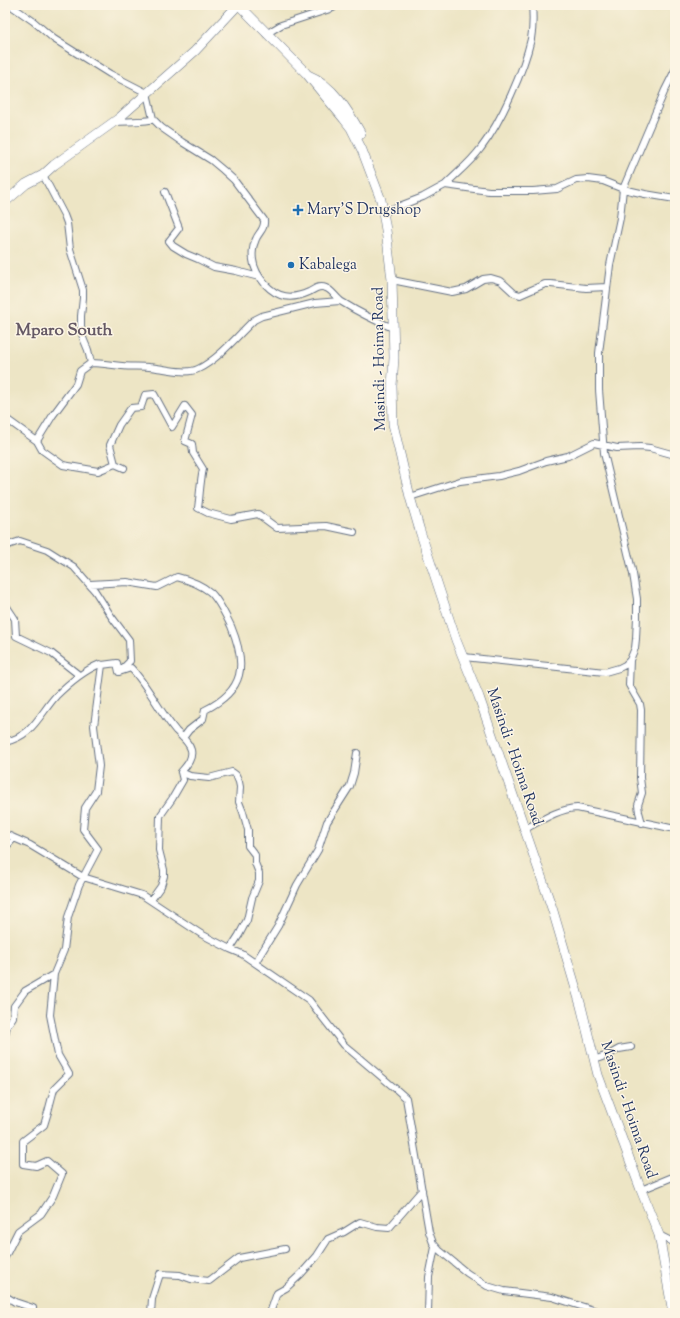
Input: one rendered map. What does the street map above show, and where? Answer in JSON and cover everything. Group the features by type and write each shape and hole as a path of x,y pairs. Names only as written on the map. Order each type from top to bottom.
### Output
{"main road":[{"path":"5,202 26,184 43,175 54,165 113,122 195,51 238,5"},
{"name":"Masindi - Hoima Road","path":"238,5 306,73 351,128 362,150 381,200 384,212 392,280 393,424 410,497 428,555 479,697 497,754 525,829 553,912 581,1006 598,1075 640,1190 659,1235 673,1313"}],"street":[{"path":"10,5 33,21 54,39 110,74 147,93 154,119 166,131 205,155 234,180 264,220 264,227 255,240 253,259 259,277 270,288 281,296 289,297 320,287 328,289 340,301 393,328"},
{"path":"266,34 281,25 333,8 335,5"},
{"path":"384,212 423,197 445,186 481,148 504,108 515,85 528,50 531,37 532,5"},
{"path":"642,822 638,805 642,793 640,778 641,710 640,704 629,685 630,660 635,648 637,629 636,587 604,453 599,390 599,353 624,189 665,90 675,70"},
{"path":"113,122 150,121 154,119"},
{"path":"43,175 67,223 70,249 83,290 81,316 83,338 91,363"},
{"path":"445,186 490,191 533,191 557,188 576,180 588,178 603,181 624,189 675,199"},
{"path":"165,192 179,228 169,240 173,246 214,267 259,277"},
{"path":"392,280 452,292 466,289 483,279 491,278 501,281 514,293 520,295 545,284 590,288 608,287"},
{"path":"37,441 53,414 76,384 80,371 91,363 188,371 197,369 210,361 254,320 262,316 315,303 340,301"},
{"path":"115,464 110,445 119,424 131,408 141,407 145,395 154,394 172,427 185,406 192,415 185,441 192,444 193,453 203,469 198,508 208,513 232,519 258,514 278,528 326,526 354,532"},
{"path":"5,418 37,441 42,450 63,465 98,471 115,464 124,468"},
{"path":"410,497 460,481 499,476 519,471 546,461 568,456 594,443 617,448 640,447 675,455"},
{"path":"5,546 20,541 47,550 74,567 90,584 129,640 130,661 119,672"},
{"path":"90,584 127,582 157,587 177,576 194,582 211,593 225,612 237,640 241,661 239,679 227,696 217,704 205,710 203,719 189,730 183,738"},
{"path":"5,604 15,619 16,636 51,653 79,675"},
{"path":"464,657 600,672 611,671 619,668 630,660"},
{"path":"5,742 18,738 30,730 56,696 89,668 100,664 117,663 119,672"},
{"path":"5,1257 18,1231 41,1214 53,1196 62,1174 47,1161 36,1166 23,1164 23,1141 44,1125 54,1089 68,1074 58,1055 50,1015 54,974 64,950 68,917 79,885 98,849 83,829 85,808 96,791 99,766 94,726 102,665"},
{"path":"119,672 131,668 140,677 168,722 189,744 192,754 190,761 181,772"},
{"path":"255,963 278,926 297,885 318,850 327,822 350,786 354,773 357,753"},
{"path":"151,900 161,886 164,876 159,850 160,816 183,780 181,772"},
{"path":"181,772 190,776 209,778 232,772 236,775 239,782 239,802 248,830 248,846 255,855 259,881 252,898 247,920 230,949"},
{"path":"525,829 560,811 578,808 675,829"},
{"path":"5,834 30,845 83,877 142,895 201,934 242,954 309,1000 344,1045 406,1098 429,1232 435,1247 467,1273 487,1286 504,1291 552,1298 603,1313"},
{"path":"5,848 14,838"},
{"path":"5,1034 7,1026 13,1017 14,1006 26,990 54,974"},
{"path":"594,1060 619,1049 631,1047"},
{"path":"640,1190 675,1176"},
{"path":"270,1313 277,1294 301,1274 317,1256 328,1239 344,1232 360,1222 376,1228 389,1228 422,1190"},
{"path":"659,1235 674,1242"},
{"path":"428,1313 429,1277 435,1247"},
{"path":"151,1313 152,1299 160,1274 180,1275 191,1279 209,1281 239,1258 285,1248"},
{"path":"5,1296 15,1302 33,1308 31,1313"}],"place":[{"name":"Mary'S Drugshop","path":"298,210"},
{"name":"Kabalega","path":"291,265"}],"district":[{"name":"Mparo South","path":"64,331"}]}
